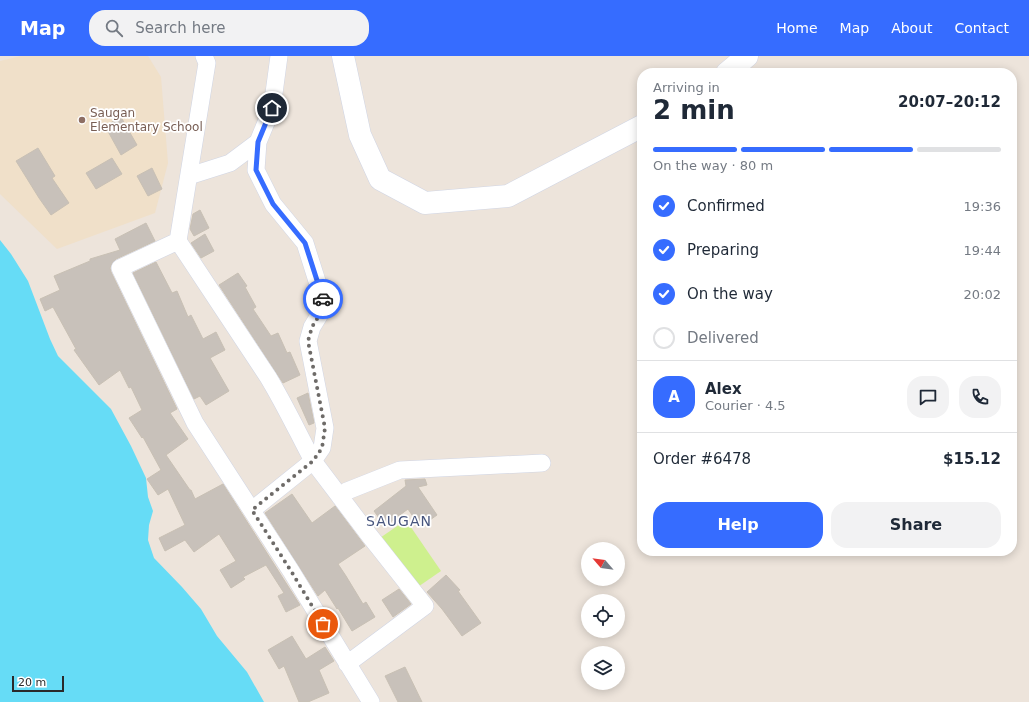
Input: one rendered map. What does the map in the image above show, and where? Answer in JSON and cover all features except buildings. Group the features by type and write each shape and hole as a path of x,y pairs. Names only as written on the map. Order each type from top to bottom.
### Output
{"street":[{"path":"204,56 207,63 178,241 268,377 313,461 425,606 347,664"},
{"path":"252,510 313,461 322,448 325,428 308,341 312,327 323,309 323,300 305,243 273,204 256,170 258,142 272,108 279,56"},
{"path":"343,56 360,135 380,179 425,203 508,196 637,129"},
{"path":"733,68 747,56"},
{"path":"189,176 230,163 258,142"},
{"path":"178,241 120,268 195,423 295,577 371,702"},
{"path":"340,497 347,492 400,470 542,463"}],"shaded area":[{"name":"Saugan Elementary School","path":"21,56 148,56 161,77 168,163 155,213 57,249 0,194 0,61"}],"green space":[{"path":"406,520 441,571 412,591 377,540"}],"water":[{"path":"0,240 28,281 58,356 111,409 131,446 146,478 148,497 153,511 149,525 148,540 154,558 201,609 217,636 247,672 264,702 0,702"}],"way so far":[{"path":"323,299 323,309 312,327 308,341 325,428 322,448 313,461 252,510 323,624"}],"place":[{"name":"Saugan Elementary School","path":"82,120"}],"district":[{"name":"SAUGAN","path":"399,521"}],"route":[{"path":"272,108 258,142 256,170 273,204 305,243 323,299"}]}
